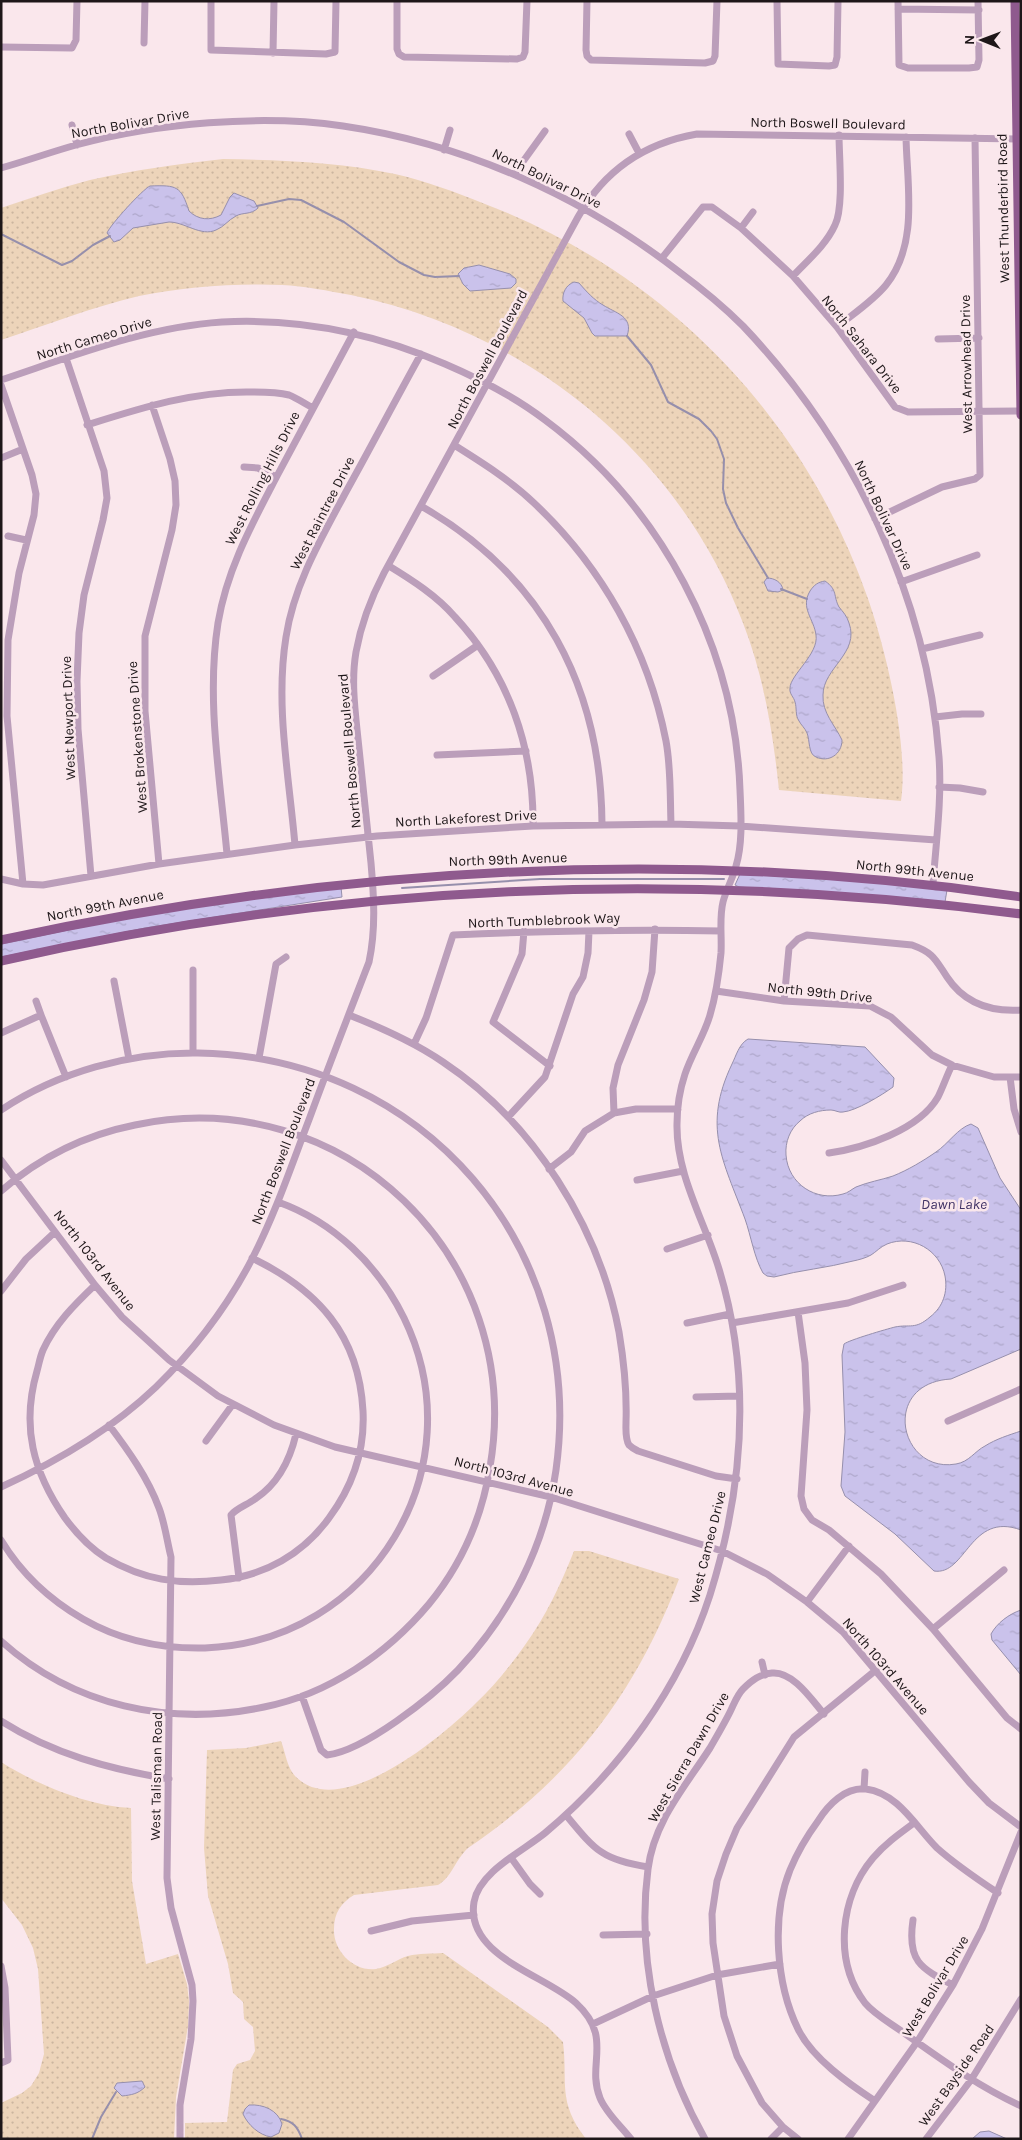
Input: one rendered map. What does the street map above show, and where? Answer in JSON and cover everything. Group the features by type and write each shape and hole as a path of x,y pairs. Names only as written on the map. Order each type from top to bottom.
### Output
{"main road":[{"name":"West Thunderbird Road","path":"1015,1 1021,415"},
{"name":"North 99th Avenue","path":"1,940 159,908 309,887 372,880 518,871 735,870 933,884 1021,897"},
{"path":"1,961 72,945 181,925 311,907 522,890 654,887 800,892 930,903 1021,914"}],"street":[{"path":"1,47 67,49 74,47 76,40 77,1"},
{"path":"144,43 145,1"},
{"path":"211,1 212,50 326,54 335,52 336,1"},
{"path":"273,53 274,1"},
{"path":"398,1 396,46 399,54 406,57 517,60 523,57 526,50 526,1"},
{"path":"587,1 586,50 589,58 596,61 705,63 713,61 715,54 716,1"},
{"path":"777,1 778,64 829,66 835,65 837,57 838,1"},
{"path":"978,1 979,60 977,67 908,68 899,65 898,5 978,10"},
{"name":"North Bolivar Drive","path":"1,168 77,145 126,134 197,124 281,122 343,126 421,143 478,159 514,174 583,208 662,258 709,294 741,324 795,385 842,454 876,519 902,582 922,649 935,717 940,786 933,884"},
{"path":"72,125 77,145"},
{"path":"444,150 450,130"},
{"path":"514,174 545,131"},
{"path":"629,134 639,153"},
{"name":"North Boswell Boulevard","path":"1,1487 38,1470 109,1425 156,1387 216,1317 252,1258 278,1202 369,962 374,930 372,880 356,716 355,666 358,641 368,609 388,566 583,208 602,183 639,153 669,140 697,134 1018,139"},
{"path":"793,276 827,240 836,224 839,205 838,135"},
{"path":"837,327 884,286 897,268 905,249 908,217 906,137"},
{"name":"West Arrowhead Drive","path":"876,519 942,487 975,479 980,475 975,138"},
{"name":"North Sahara Drive","path":"662,258 703,206 712,207 741,228 793,276 837,327 895,407 908,412 1021,411"},
{"path":"741,228 753,212"},
{"name":"North Cameo Drive","path":"1,380 150,333 220,322 294,323 354,332 421,354 487,384 542,417 606,474 632,504 662,545 683,580 714,652 729,703 738,755 740,826"},
{"name":"West Rolling Hills Drive","path":"227,854 213,690 218,622 235,559 251,523 354,332"},
{"path":"938,339 979,338"},
{"name":"West Raintree Drive","path":"295,844 282,696 282,673 286,636 292,604 312,554 421,354"},
{"name":"West Newport Drive","path":"66,358 104,472 107,498 104,520 84,595 79,632 76,681 78,729 91,876"},
{"path":"1,385 32,475 36,494 34,515 26,540 12,611 7,659 7,716 23,884"},
{"path":"87,425 152,405 201,395 267,392 289,396 312,408"},
{"name":"West Brokenstone Drive","path":"152,405 170,459 175,482 176,505 172,530 145,636 145,711 159,864"},
{"path":"454,445 484,464 533,501 576,547 607,588 640,653 658,707 666,742 671,824"},
{"path":"1,458 23,449"},
{"path":"244,467 258,468 276,477"},
{"path":"421,506 458,529 497,563 521,588 558,639 580,692 593,736 600,777 602,824"},
{"path":"8,536 26,540"},
{"path":"902,582 977,555"},
{"path":"388,566 437,600 455,616 496,671 510,699 526,751 533,787 533,826"},
{"path":"922,649 980,635"},
{"path":"432,676 478,645"},
{"path":"935,717 981,714"},
{"path":"436,756 526,751"},
{"path":"940,786 982,792"},
{"name":"North Lakeforest Drive","path":"1,879 23,884 43,885 159,864 295,844 533,826 671,824 740,826 809,829 936,840"},
{"name":"West Cameo Drive","path":"474,1915 474,1902 488,1876 566,1815 617,1761 660,1701 687,1651 700,1622 722,1551 737,1479 739,1396 732,1323 722,1279 708,1235 683,1171 677,1141 678,1109 684,1075 705,1030 716,992 722,904 739,855 740,826"},
{"path":"614,1113 613,1088 618,1065 644,1000 652,972 655,929"},
{"name":"North Tumblebrook Way","path":"414,1044 426,1018 452,935 655,929 721,931"},
{"path":"508,1117 545,1077 550,1066 573,994 583,977 588,953 589,931"},
{"path":"524,932 522,954 493,1022 550,1066"},
{"path":"784,1001 789,948 798,939 807,936 912,945 927,950 952,984 970,1000 993,1009 1021,1010"},
{"path":"259,1058 276,964 286,957"},
{"path":"193,1053 194,970"},
{"path":"114,981 129,1059"},
{"name":"North 99th Drive","path":"716,992 784,1001 870,1006 890,1016 932,1055 952,1065 979,1074 1021,1077"},
{"path":"36,1001 66,1077"},
{"path":"1,1033 42,1015"},
{"path":"349,1015 382,1027 414,1044 444,1062 478,1088 508,1117 529,1142 566,1194 592,1244 610,1296 626,1379 626,1435 629,1444 643,1453 716,1476 737,1479"},
{"path":"1,1110 21,1098 66,1077 129,1059 193,1053 259,1058 325,1076 353,1086 386,1104 428,1134 448,1152 490,1200 522,1252 542,1301 549,1325 557,1366 560,1422 551,1497 539,1540 511,1600 478,1647 433,1694 409,1713 369,1738 334,1754 326,1754 321,1750 302,1696"},
{"path":"829,1153 871,1143 888,1136 920,1116 938,1097 952,1065"},
{"path":"1010,1077 1014,1109 1021,1132"},
{"path":"549,1169 571,1152 585,1132 614,1113 636,1109 678,1109"},
{"path":"1,1191 40,1162 90,1137 115,1129 160,1119 225,1118 281,1129 303,1136 347,1158 381,1180 412,1209 434,1235 460,1274 477,1311 489,1355 496,1408 494,1446 488,1481 480,1510 468,1541 454,1568 437,1594 416,1620 381,1652 353,1672 302,1696 277,1704 238,1712 204,1716 170,1715 127,1707 98,1698 67,1685 30,1664 1,1641"},
{"name":"North 103rd Avenue","path":"1,1160 95,1285 122,1317 176,1365 218,1396 296,1434 360,1452 551,1497 722,1551 767,1574 807,1602 843,1632 976,1789 989,1803 1021,1827"},
{"path":"637,1180 683,1171"},
{"path":"1,1540 21,1568 38,1586 72,1612 118,1636 171,1648 228,1647 280,1634 324,1612 359,1583 387,1550 400,1530 411,1506 424,1466 428,1432 428,1393 418,1352 410,1329 397,1302 370,1264 353,1247 325,1225 291,1206 278,1202"},
{"path":"1,1291 26,1259 55,1232"},
{"path":"667,1249 708,1235"},
{"path":"95,1285 67,1311 41,1352 32,1387 29,1425 38,1470 60,1511 73,1528 90,1546 106,1558 148,1576 172,1582 197,1583 239,1578 277,1565 321,1529 346,1491 360,1452 363,1423 362,1396 358,1374 346,1344 333,1321 317,1301 292,1280 252,1258"},
{"path":"732,1323 848,1303 904,1285"},
{"path":"798,1312 805,1364 808,1410 801,1496 804,1509 812,1520 849,1546 881,1574 933,1629 1007,1718 1021,1729"},
{"path":"687,1323 730,1314"},
{"path":"948,1421 1021,1389"},
{"path":"696,1397 739,1396"},
{"path":"206,1441 233,1404"},
{"name":"West Talisman Road","path":"109,1425 126,1447 150,1489 159,1509 171,1558 167,1878 173,1915 192,1985 193,2001 191,2039 180,2104 180,2139"},
{"path":"239,1578 232,1515 235,1510 261,1495 279,1476 289,1458 296,1434"},
{"path":"807,1602 849,1546"},
{"path":"933,1629 1004,1570"},
{"path":"762,1662 764,1675 773,1673 785,1675 824,1714"},
{"path":"798,2139 783,2127 762,2103 737,2056 724,2016 717,1975 712,1914 717,1882 737,1828 794,1737 876,1670"},
{"name":"West Sierra Dawn Drive","path":"706,2139 695,2120 666,2054 647,1968 646,1902 648,1867 655,1840 666,1814 683,1785 709,1749 741,1691 756,1677 764,1675"},
{"path":"1,1720 36,1741 91,1763 124,1772 169,1779"},
{"path":"864,1789 865,1772"},
{"path":"875,2101 839,2077 798,2030 784,1987 780,1964 778,1919 790,1871 806,1838 829,1805 840,1796 864,1789 884,1794 897,1803 914,1823 952,1860 998,1893"},
{"path":"566,1815 592,1846 608,1857 624,1864 648,1867"},
{"path":"914,1823 882,1848 872,1859 851,1896 844,1940 847,1966 857,1990 866,2004 971,2080 1021,2106"},
{"name":"West Bolivar Drive","path":"848,2139 917,2042 953,1985 982,1930 1021,1832"},
{"path":"512,1858 530,1884 540,1894"},
{"path":"371,1931 412,1921 474,1915 479,1934 487,1944 579,2005 592,2024 598,2044 597,2080 600,2099 630,2139"},
{"path":"913,1920 910,1937 914,1954 925,1970 953,1985"},
{"path":"603,1935 647,1934"},
{"path":"592,2024 654,1996 717,1975 780,1964"},
{"path":"1,1966 8,2060 1,2063"},
{"name":"West Bayside Road","path":"926,2139 971,2080 1021,1999"},
{"path":"771,2139 783,2127"}],"shaded area":[{"path":"223,159 310,162 374,170 429,183 485,204 550,233 611,268 668,310 719,358 765,410 805,468 840,530 867,596 888,670 899,726 902,753 903,779 901,801 779,790 767,705 750,643 743,623 715,562 680,506 637,454 589,409 536,370 478,338 416,312 351,295 291,286 247,285 192,288 121,300 1,340 1,208 90,180 123,173"},
{"path":"574,1551 589,1551 679,1579 662,1621 620,1697 596,1731 568,1763 538,1793 505,1821 468,1848 443,1882 438,1885 354,1895 345,1901 339,1909 335,1918 334,1929 337,1945 341,1952 346,1958 360,1967 376,1969 385,1967 408,1956 443,1953 548,2027 563,2042 567,2103 577,2126 586,2139 185,2139 185,2123 227,2122 233,2070 237,2064 250,2060 255,2051 253,2027 244,2019 243,2002 233,1993 228,1964 208,1896 204,1848 207,1750 246,1748 281,1741 292,1773 314,1788 338,1789 363,1782 390,1770 416,1753 461,1718 502,1675 520,1653 540,1623"},
{"path":"1,1762 31,1779 64,1793 98,1803 131,1808 132,1881 146,1964 178,1954 187,1984 189,2001 188,2026 176,2097 174,2139 1,2139 1,2103 22,2093 31,2086 39,2073 44,2054 38,1969 33,1948 22,1925 1,1898"}],"water":[{"path":"150,186 166,186 177,189 183,196 189,211 200,218 208,219 221,215 234,193 254,201 258,208 253,212 236,216 219,229 210,232 199,231 181,224 169,222 133,228 120,240 114,242 107,233 109,229 134,200"},
{"path":"479,265 510,274 516,279 516,283 511,288 470,291 463,284 458,274 464,268"},
{"path":"574,282 579,283 596,301 618,313 626,320 628,324 627,336 595,336 592,333 584,318 563,301 565,290"},
{"path":"767,578 777,581 783,590 778,592 768,591 764,582"},
{"path":"825,581 834,590 837,603 848,621 851,634 846,652 829,677 823,695 825,708 842,740 841,745 834,756 821,759 812,753 807,733 798,719 795,702 790,690 794,677 809,657 816,642 815,629 806,603 807,597 815,585"},
{"path":"740,874 850,880 947,890 945,902 739,887 735,885"},
{"path":"341,887 342,897 145,928 1,957 1,944 150,913"},
{"name":"Dawn Lake","path":"748,1039 865,1047 894,1078 893,1087 862,1106 843,1112 831,1110 814,1112 796,1124 786,1145 786,1155 792,1174 805,1188 814,1193 833,1196 845,1193 861,1185 893,1176 910,1168 940,1149 962,1129 971,1124 978,1128 1000,1178 1021,1210 1021,1349 951,1379 928,1384 914,1395 906,1410 906,1427 911,1443 921,1456 937,1463 961,1463 981,1448 1003,1437 1021,1431 1021,1530 1004,1527 990,1529 979,1536 954,1564 945,1570 934,1571 895,1534 845,1496 841,1486 845,1432 842,1355 844,1344 860,1337 895,1327 916,1325 925,1321 938,1309 944,1299 946,1282 942,1267 924,1246 906,1241 896,1241 860,1259 774,1277 763,1273 723,1161 717,1125 718,1106 723,1086 738,1050"},
{"path":"1021,1610 1021,1675 992,1640 991,1634 1004,1619"},
{"path":"142,2081 145,2087 131,2095 122,2096 114,2088 117,2083"},
{"path":"249,2105 265,2107 277,2115 282,2124 279,2133 271,2137 254,2129 243,2114"},
{"path":"989,2131 1007,2139 972,2139 980,2132"}],"waterway":[{"path":"257,206 289,199 301,200 344,222 399,262 424,275 435,277 459,276"},
{"path":"1,234 62,265 72,261 93,245 110,236"},
{"path":"627,336 651,365 668,402 699,419 717,439 724,459 723,489 726,503 738,528 768,578"},
{"path":"781,589 807,599"},
{"path":"402,888 540,879 724,879"},
{"path":"92,2139 101,2117 116,2092"},
{"path":"281,2119 289,2121 294,2125 302,2139"}]}
